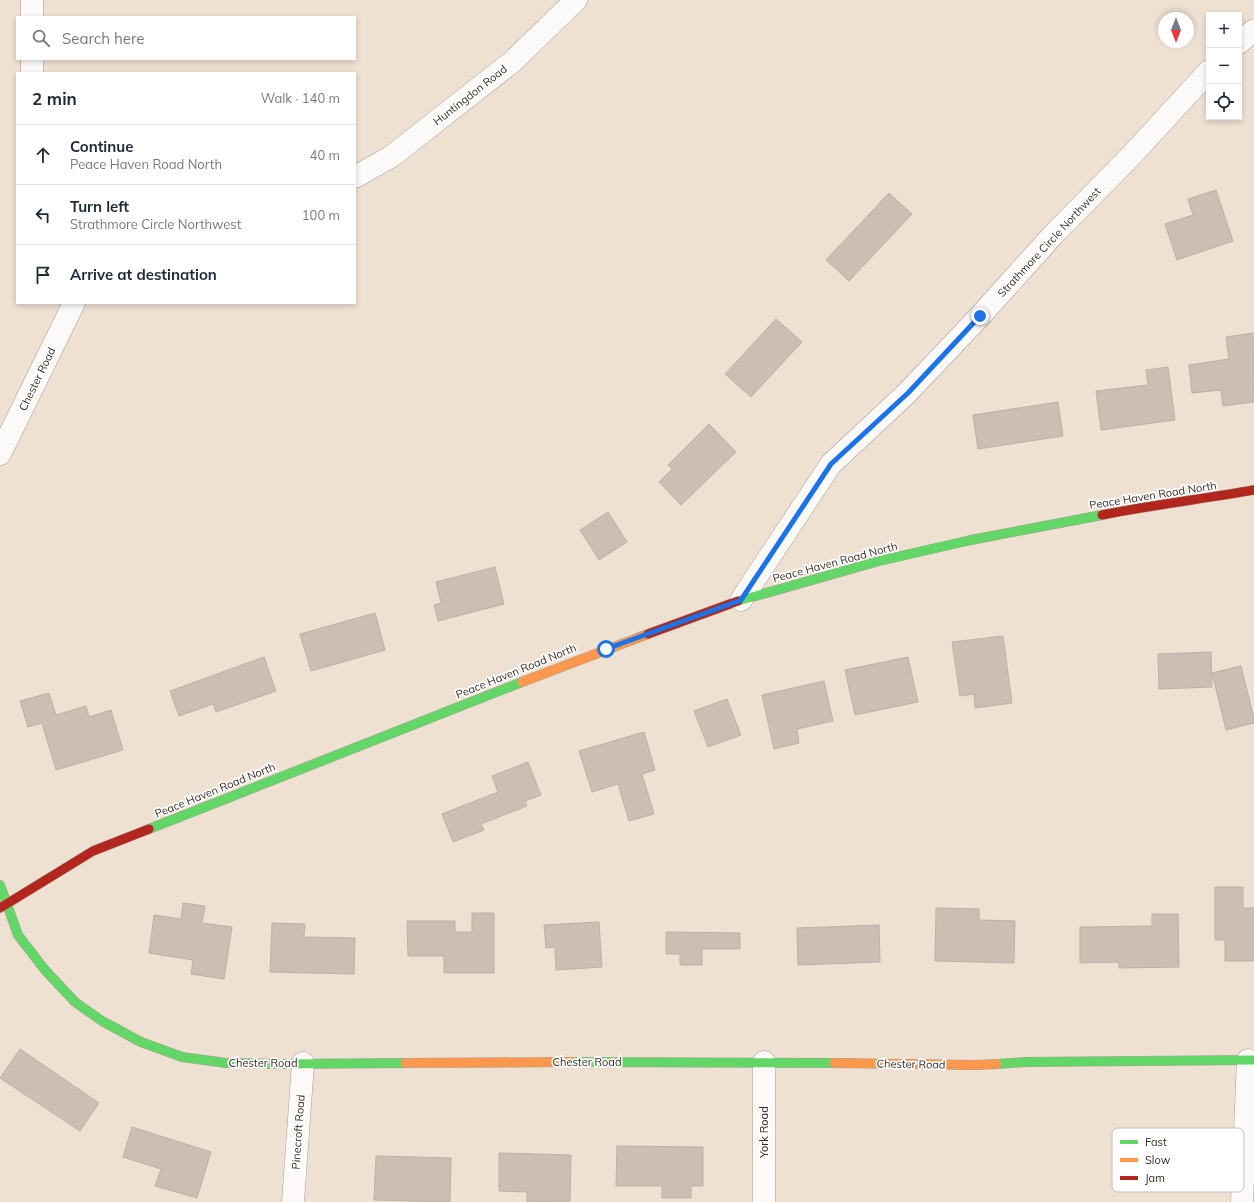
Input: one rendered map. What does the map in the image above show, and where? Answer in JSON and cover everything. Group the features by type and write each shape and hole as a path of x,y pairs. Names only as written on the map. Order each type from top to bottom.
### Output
{"street":[{"path":"32,0 32,16"},
{"name":"Huntingdon Road","path":"356,176 392,156 512,62 576,0"},
{"path":"1242,41 1254,30"},
{"path":"32,60 32,72"},
{"name":"Strathmore Circle Northwest","path":"741,600 831,464 908,393 1052,236 1129,158 1206,74"},
{"name":"Chester Road","path":"0,454 75,304"},
{"name":"Peace Haven Road North","path":"4,906 93,851 606,649 741,600 879,561 971,540 1132,508 1254,490"},
{"name":"Chester Road","path":"0,885 4,906 18,935 45,970 75,1002 102,1021 141,1042 182,1057 226,1063 281,1064 303,1062 764,1062 976,1065 1026,1062 1251,1060"},
{"path":"1244,1170 1251,1060"},
{"name":"Pinecroft Road","path":"293,1202 303,1062"},
{"name":"York Road","path":"764,1062 764,1202"},
{"path":"1242,1202 1243,1192"}],"building":[{"path":"1216,190 1233,241 1177,260 1165,224 1193,215 1188,199"},
{"path":"889,193 912,214 849,281 826,260"},
{"path":"776,319 802,342 751,397 725,374"},
{"path":"1253,333 1254,402 1223,406 1221,390 1192,393 1189,365 1229,359 1226,337"},
{"path":"1168,367 1175,420 1101,430 1096,391 1148,385 1146,370"},
{"path":"1058,402 1063,436 978,449 973,415"},
{"path":"709,424 736,452 681,505 659,482 672,469 668,465"},
{"path":"608,512 627,542 599,560 580,530"},
{"path":"495,567 504,604 438,621 434,605 441,603 436,582"},
{"path":"375,613 385,650 311,671 300,634"},
{"path":"1003,636 1012,703 975,708 974,694 960,696 952,642"},
{"path":"1211,652 1212,687 1159,689 1158,654"},
{"path":"264,657 276,691 216,712 213,704 179,716 170,691"},
{"path":"908,657 918,702 855,715 845,670"},
{"path":"1241,666 1254,723 1226,730 1212,673"},
{"path":"824,681 833,721 797,729 799,743 774,749 762,695"},
{"path":"49,693 56,715 86,706 89,717 111,710 123,750 56,770 42,723 28,727 20,701"},
{"path":"727,699 741,735 708,747 694,711"},
{"path":"644,732 655,770 642,774 654,814 629,821 618,784 592,792 579,751"},
{"path":"528,762 541,795 525,801 527,806 481,824 484,830 453,842 442,814 498,792 492,776"},
{"path":"1215,887 1243,887 1243,908 1254,908 1254,961 1225,961 1225,940 1215,940"},
{"path":"183,903 205,906 202,923 232,927 224,979 191,974 193,960 149,953 154,915 181,919"},
{"path":"936,908 979,909 979,920 1015,921 1014,963 935,961"},
{"path":"472,913 494,913 494,973 444,973 444,956 408,956 407,921 455,921 455,932 472,932"},
{"path":"1152,914 1178,914 1179,967 1119,968 1119,962 1080,963 1080,927 1152,926"},
{"path":"599,922 602,967 556,970 555,947 546,948 544,925"},
{"path":"272,923 305,924 304,937 355,938 354,974 270,972"},
{"path":"879,925 880,962 798,965 797,928"},
{"path":"666,932 740,933 740,949 702,949 702,965 680,965 680,954 666,954"},
{"path":"20,1049 99,1103 80,1131 0,1078"},
{"path":"132,1127 211,1152 197,1198 155,1186 161,1169 123,1157"},
{"path":"617,1146 703,1147 703,1186 691,1186 691,1198 662,1198 662,1186 616,1186"},
{"path":"499,1153 571,1155 570,1201 527,1202 527,1192 499,1191"},
{"path":"376,1156 451,1158 450,1202 374,1200"}],"traffic: fast":[{"path":"738,601 879,561 971,540 1102,515"},
{"path":"149,829 522,682"},
{"path":"0,885 18,935 45,970 75,1002 102,1021 141,1042 182,1057 226,1063 405,1063"},
{"path":"997,1064 1026,1062 1254,1060"},
{"path":"573,1062 834,1063"}],"traffic: slow":[{"path":"522,682 648,634"},
{"path":"405,1063 573,1062"},
{"path":"834,1063 997,1064"}],"traffic: jam":[{"path":"1102,515 1254,490"},
{"path":"648,634 738,601"},
{"path":"0,908 93,851 149,829"}],"route":[{"path":"606,649 741,600 831,464 908,393 980,316"}]}
